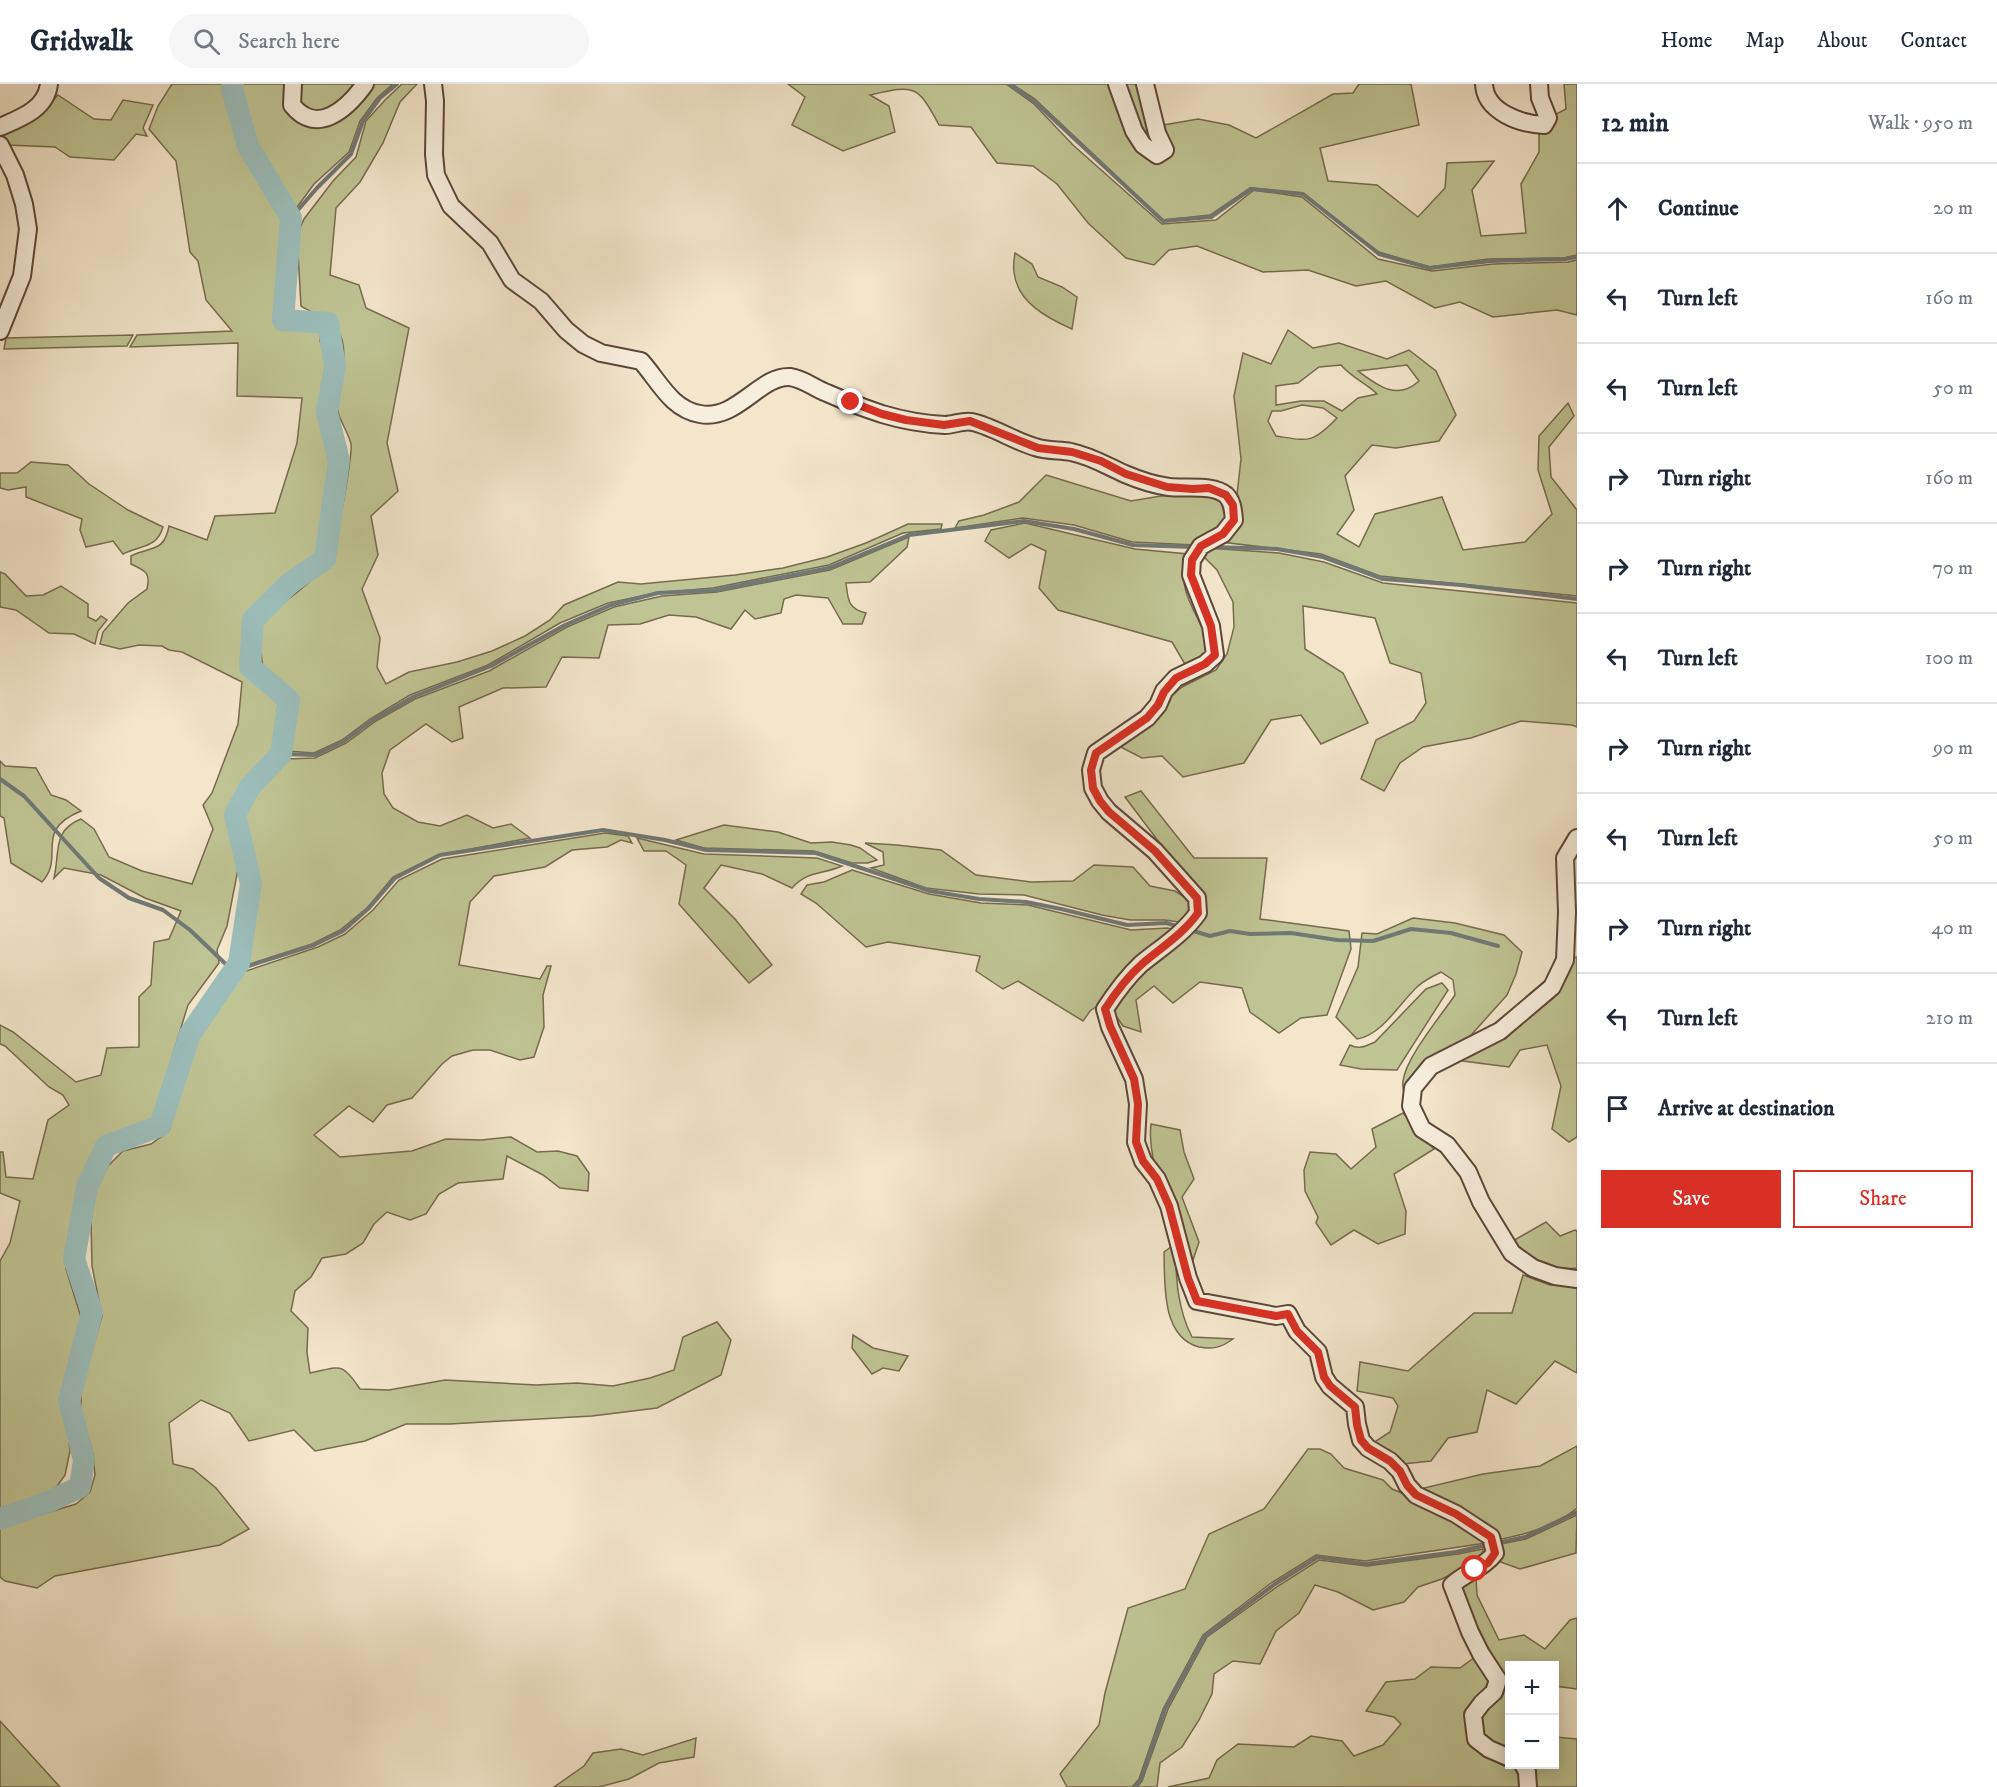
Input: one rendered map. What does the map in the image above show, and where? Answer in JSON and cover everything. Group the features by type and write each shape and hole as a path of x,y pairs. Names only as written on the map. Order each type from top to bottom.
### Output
{"street":[{"path":"0,127 40,104 47,96 49,84"},
{"path":"293,84 292,105 298,113 308,118 325,120 342,109 365,84"},
{"path":"433,84 436,175 451,206 490,243 512,280 541,301 566,330 583,344 601,353 641,361 661,388 683,408 711,416 742,403 772,382 787,377 802,379 825,393 882,414 944,425 970,421 1038,448 1072,452 1101,461 1147,482 1167,487 1209,488 1226,495 1233,505 1234,520 1223,534 1201,546 1192,560 1191,575 1211,626 1215,655 1205,664 1176,678 1147,718 1096,753 1091,770 1093,788 1100,801 1109,812 1155,851 1197,898 1198,913 1187,928 1133,972 1118,988 1105,1009 1110,1026 1134,1079 1138,1104 1136,1142 1143,1161 1157,1179 1169,1206 1188,1278 1197,1301 1276,1316 1288,1314 1297,1331 1318,1352 1324,1377 1330,1386 1355,1407 1361,1440 1368,1448 1390,1461 1400,1471 1407,1485 1416,1495 1456,1514 1491,1537 1495,1553 1488,1563 1462,1575 1452,1585 1470,1632 1498,1680 1494,1692 1482,1702 1473,1715 1476,1739 1489,1749 1505,1756"},
{"path":"1118,84 1134,131 1143,145 1157,155 1165,150 1156,133 1144,84"},
{"path":"1484,84 1488,99 1499,110 1526,124 1544,125 1548,118 1540,98 1539,84"},
{"path":"0,145 15,175 24,204 28,229 21,276 0,331"},
{"path":"1577,838 1565,858 1567,912 1565,960 1552,987 1500,1031 1431,1065 1413,1088 1412,1106 1422,1129 1447,1145 1468,1172 1481,1202 1512,1253 1533,1268 1555,1276 1577,1278"},
{"path":"1526,1769 1528,1787"}],"green space":[{"path":"172,84 229,84 228,89 244,147 288,219 279,329 321,328 320,341 330,367 321,415 334,464 326,520 317,553 279,581 257,603 243,627 241,657 246,672 278,704 274,753 247,777 234,796 229,819 239,864 227,926 217,950 219,963 188,1005 152,1122 103,1141 80,1189 68,1241 66,1269 81,1317 62,1400 70,1451 65,1475 51,1495 0,1513 0,1261 10,1243 20,1201 0,1193 0,1152 3,1152 6,1177 33,1179 48,1120 69,1105 63,1095 49,1087 0,1044 0,1025 13,1032 76,1082 101,1075 107,1048 139,1047 139,997 151,985 154,942 169,939 181,911 145,898 101,875 64,868 54,878 61,836 65,829 81,819 94,829 109,857 142,871 192,884 213,829 203,805 212,793 238,724 242,682 182,652 169,650 162,646 139,645 120,649 100,644 103,632 128,603 147,589 147,575 131,564 131,556 160,545 167,535 169,526 207,540 215,516 275,513 297,443 302,398 237,396 238,343 130,347 137,335 232,331 206,300 198,261 190,252 176,161 149,129 158,106"},
{"path":"236,84 289,84 288,88 318,124 370,84 393,84 377,98 360,121 349,152 314,184 292,214 252,143 242,114"},
{"path":"295,84 351,84 356,89 340,107 305,115"},
{"path":"402,84 417,84 400,102 383,143 360,182 336,208 330,275 359,285 366,308 409,328 387,443 398,491 371,516 378,555 362,589 380,638 377,667 386,684 409,672 457,662 492,651 525,636 550,620 564,605 618,582 641,584 783,568 827,557 908,524 942,524 941,529 903,533 829,565 713,588 656,593 608,603 560,623 488,665 410,695 370,719 342,740 314,753 286,751 296,699 263,668 259,637 261,621 307,584 330,561 347,483 351,451 351,444 337,407 344,356 342,339 331,321 301,306 297,235 304,219 333,181 356,157 366,121"},
{"path":"788,84 1006,84 1034,104 1073,145 1162,224 1216,220 1254,190 1302,197 1378,259 1432,271 1493,264 1577,260 1577,315 1557,310 1493,317 1460,302 1435,308 1386,281 1356,286 1308,270 1263,272 1197,246 1169,250 1154,265 1126,258 1088,223 1057,184 1033,166 997,163 971,127 939,125 925,102 913,91 906,89 870,95 889,106 895,132 843,151 792,125 805,97"},
{"path":"1012,84 1116,84 1156,158 1158,126 1198,119 1229,125 1256,138 1333,94 1353,93 1359,84 1411,84 1419,125 1320,148 1328,181 1377,185 1418,217 1445,188 1447,163 1494,161 1472,190 1481,236 1526,233 1521,184 1539,152 1539,128 1552,116 1566,109 1564,84 1577,84 1577,255 1564,258 1488,259 1429,267 1379,252 1302,193 1250,188 1210,215 1163,220 1035,99"},
{"path":"1120,84 1142,84 1155,136 1152,150"},
{"path":"58,95 94,119 111,120 123,100 153,105 143,128 147,136 136,134 114,160 70,157 55,147 7,145 4,135 10,126 43,111"},
{"path":"1015,253 1032,264 1038,277 1062,287 1077,297 1072,329 1043,314 1021,292 1014,272"},
{"path":"1288,330 1313,348 1339,343 1387,359 1409,350 1436,371 1456,415 1439,441 1396,448 1372,445 1345,476 1354,510 1337,534 1359,547 1375,514 1442,497 1463,550 1525,542 1552,514 1538,470 1539,436 1568,403 1574,416 1549,447 1551,477 1577,510 1577,596 1380,576 1321,554 1221,542 1236,503 1241,459 1234,396 1243,353 1271,364","holes":["1341,365 1377,394 1358,398 1342,411 1324,401 1301,401 1276,405 1276,386 1298,383 1319,367","1407,365 1419,381 1411,387 1395,391 1380,386 1358,371","1302,405 1323,408 1337,418 1322,432 1310,439 1296,439 1276,436 1268,421 1272,411"]},
{"path":"133,335 127,346 4,349 6,338"},
{"path":"31,462 68,465 89,484 128,510 163,527 160,534 148,545 123,554 113,541 86,547 80,530 82,519 26,497 26,487 8,490 0,488 0,473 17,473"},
{"path":"1046,475 1131,501 1161,496 1213,495 1224,501 1228,523 1196,545 1132,542 1074,525 1023,518 955,528 959,521 984,515 1019,502"},
{"path":"1025,523 1135,549 1188,554 1184,567 1184,579 1189,601 1210,646 1204,656 1186,666 1172,642 1058,610 1039,588 1046,551 1031,544 1009,558 985,541 991,530"},
{"path":"909,537 907,547 870,582 846,583 847,594 852,606 866,613 862,624 843,624 828,598 796,595 784,599 781,613 755,619 745,610 731,629 696,617 669,615 640,624 608,625 599,658 562,657 546,687 503,688 459,707 463,738 452,742 426,724 390,750 382,773 384,794 393,808 418,822 440,826 467,815 493,828 511,824 530,838 438,855 393,877 367,908 340,930 312,944 237,968 242,961 253,883 242,815 250,795 262,780 285,759 315,758 346,743 376,721 415,699 489,671 567,627 614,607 662,596 717,592 830,570"},
{"path":"1207,548 1279,553 1324,562 1383,583 1577,603 1577,727 1521,721 1471,738 1423,747 1400,763 1384,791 1361,779 1376,740 1414,721 1426,703 1421,673 1390,663 1375,618 1303,606 1305,649 1343,673 1368,723 1321,744 1301,715 1271,720 1244,763 1183,777 1162,756 1142,758 1115,744 1182,687 1216,670 1227,654 1234,627 1233,602 1217,570 1202,555"},
{"path":"0,572 5,574 26,596 43,595 61,586 88,604 88,617 96,621 101,616 107,620 98,631 95,644 74,634 49,633 16,610 0,607"},
{"path":"0,761 5,766 36,768 51,795 66,800 81,811 66,819 53,835 49,872 42,882 11,863 4,818 0,816"},
{"path":"1141,791 1194,858 1267,858 1260,919 1349,931 1351,949 1327,1015 1301,1018 1279,1033 1250,1012 1242,988 1200,982 1173,1003 1154,986 1136,1000 1141,1032 1123,1026 1112,1010 1124,989 1201,918 1171,858 1125,797"},
{"path":"724,825 778,832 811,843 832,842 851,845 860,848 877,860 868,863 852,863 814,851 704,848 676,840"},
{"path":"605,833 628,836 632,843 621,840 607,847 572,850 545,867 494,876 470,902 459,965 540,979 547,966 551,966 543,995 544,1027 534,1057 520,1060 490,1050 473,1050 452,1056 412,1098 387,1105 373,1122 349,1106 314,1135 340,1157 412,1151 446,1139 481,1140 511,1137 537,1152 558,1151 577,1156 589,1173 588,1191 560,1188 543,1175 507,1156 503,1179 458,1183 439,1194 426,1214 410,1220 387,1212 374,1224 363,1243 346,1254 322,1258 311,1277 295,1291 291,1311 308,1328 307,1352 310,1373 340,1368 349,1374 360,1389 389,1390 445,1380 613,1386 674,1370 683,1337 717,1322 731,1340 721,1375 657,1408 592,1416 450,1424 406,1424 365,1441 315,1451 294,1430 249,1441 230,1413 201,1400 169,1423 173,1464 193,1469 216,1488 249,1529 220,1545 55,1576 37,1588 5,1581 0,1577 0,1527 76,1504 90,1492 95,1475 93,1454 81,1410 81,1388 102,1316 92,1266 91,1220 96,1191 108,1166 123,1151 151,1144 169,1131 195,1034 237,974 318,947 345,934 373,910 399,880 442,859"},
{"path":"637,838 704,854 817,858 842,866 804,878 792,888 762,874 721,865 704,888 735,919 772,965 749,983 679,904 686,865 666,851 644,851"},
{"path":"865,843 941,850 976,875 1031,882 1073,881 1094,865 1133,867 1150,886 1175,891 1192,902 1193,910 1185,923 1165,920 1130,920 1024,895 979,894 926,888 871,868 884,865 883,852"},
{"path":"852,870 929,894 981,903 1028,905 1131,930 1167,928 1179,930 1090,1011 1083,1021 1018,981 1003,989 976,971 980,956 888,942 866,947 816,903 801,894 807,885 824,882"},
{"path":"1413,918 1455,923 1504,935 1522,952 1507,995 1464,1043 1404,1096 1403,1083 1410,1060 1455,995 1453,980 1441,972 1425,981 1374,1032 1357,1039 1336,1017 1358,967 1362,933 1377,934"},
{"path":"1577,957 1577,1137 1569,1142 1552,1129 1561,1086 1547,1045 1520,1050 1509,1067 1463,1061 1465,1052 1503,1034 1570,959"},
{"path":"1442,983 1448,990 1397,1070 1361,1069 1340,1065 1350,1045 1359,1047 1375,1042 1426,989"},
{"path":"1403,1113 1434,1149 1394,1174 1406,1211 1405,1234 1378,1244 1354,1230 1331,1245 1316,1223 1318,1217 1305,1191 1304,1170 1310,1152 1336,1154 1351,1169 1376,1147 1372,1129"},
{"path":"1151,1124 1180,1130 1184,1152 1194,1179 1182,1197 1199,1242 1191,1266 1170,1215 1158,1177 1153,1158"},
{"path":"1546,1222 1560,1236 1577,1231 1577,1268 1556,1268 1540,1264 1511,1242"},
{"path":"1175,1244 1180,1304 1192,1337 1233,1339 1225,1344 1213,1348 1199,1347 1187,1341 1171,1321 1165,1293 1164,1252"},
{"path":"1523,1275 1550,1285 1577,1285 1577,1373 1555,1361 1516,1404 1487,1390 1477,1432 1448,1438 1431,1461 1403,1464 1373,1443 1390,1432 1398,1406 1393,1398 1357,1391 1360,1362 1408,1371 1474,1313 1512,1313"},
{"path":"853,1335 873,1348 908,1356 899,1371 883,1368 872,1374 852,1348"},
{"path":"1577,1446 1577,1508 1559,1520 1528,1533 1496,1540 1494,1530 1484,1522 1420,1489 1483,1474 1540,1466"},
{"path":"1308,1449 1320,1449 1331,1454 1344,1468 1383,1480 1392,1489 1417,1499 1486,1543 1365,1561 1316,1555 1271,1583 1203,1635 1163,1709 1139,1779 1132,1787 1067,1787 1060,1774 1099,1725 1105,1693 1128,1608 1185,1589 1209,1534 1264,1509"},
{"path":"1577,1515 1576,1553 1520,1569 1495,1560 1496,1545 1526,1539"},
{"path":"1483,1549 1482,1558 1442,1579 1418,1587 1404,1602 1373,1610 1338,1592 1315,1585 1299,1613 1276,1631 1260,1664 1233,1661 1214,1674 1212,1694 1199,1720 1182,1747 1160,1763 1157,1787 1137,1787 1142,1781 1168,1709 1207,1637 1278,1586 1319,1560 1367,1566"},
{"path":"1476,1577 1477,1595 1499,1640 1524,1635 1545,1649 1570,1620 1577,1618 1577,1689 1559,1687 1559,1661 1505,1661 1505,1751 1478,1734 1477,1715 1497,1693 1457,1585"},
{"path":"1475,1657 1492,1682 1478,1701 1487,1756 1505,1766 1505,1769 1521,1770 1524,1787 1168,1787 1209,1778 1217,1760 1238,1744 1294,1747 1311,1736 1342,1741 1354,1756 1383,1745 1401,1724 1394,1717 1366,1711 1386,1682 1415,1679 1431,1667 1460,1668"},
{"path":"0,1721 60,1787 0,1787"},
{"path":"1559,1737 1577,1739 1577,1787 1533,1787 1528,1769 1559,1769"},
{"path":"696,1738 694,1757 659,1763 629,1779 599,1787 554,1787 584,1766 593,1753 621,1749 643,1755"}],"waterway":[{"path":"0,1519 48,1502 80,1487 84,1460 69,1401 92,1312 74,1259 87,1187 106,1146 160,1126 190,1034 239,963 251,884 235,815 249,788 281,754 289,700 250,667 253,620 290,583 325,559 339,461 327,412 335,366 328,323 283,320 291,218 248,146 232,89 233,84"},
{"path":"291,218 351,154 363,121 380,98 397,84"},
{"path":"1010,84 1035,102 1163,221 1211,217 1251,189 1303,194 1379,254 1430,268 1491,261 1577,257"},
{"path":"281,754 315,755 344,741 373,720 413,697 491,666 565,625 611,605 658,593 716,590 829,568 909,535 1024,521 1074,529 1133,545 1195,547"},
{"path":"1212,547 1277,549 1323,557 1383,579 1461,585 1577,599"},
{"path":"0,779 24,796 99,878 129,898 163,910 190,930 233,971 314,945 343,931 369,908 395,878 440,855 603,830 665,840 706,850 816,853 930,891 979,899 1026,902 1127,925 1166,923 1180,927"},
{"path":"1190,930 1210,936 1230,931 1250,934 1291,933 1337,940 1373,941 1411,929 1451,933 1498,946"},
{"path":"1497,1543 1525,1537 1577,1512"},
{"path":"1135,1787 1141,1780 1165,1709 1205,1636 1275,1584 1318,1557 1366,1564 1456,1552 1487,1545"}],"route":[{"path":"851,402 906,420 944,425 970,421 1038,448 1072,452 1101,461 1147,482 1167,487 1209,488 1226,495 1233,505 1234,520 1223,534 1201,546 1192,560 1191,575 1211,626 1215,655 1205,664 1176,678 1147,718 1096,753 1091,770 1093,788 1100,801 1109,812 1155,851 1197,898 1198,913 1187,928 1141,965 1118,988 1105,1009 1110,1026 1134,1079 1138,1104 1136,1142 1143,1161 1157,1179 1169,1206 1188,1278 1197,1301 1276,1316 1288,1314 1297,1331 1318,1352 1324,1377 1330,1386 1355,1407 1361,1440 1368,1448 1390,1461 1400,1471 1407,1485 1416,1495 1456,1514 1491,1537 1495,1553 1488,1563 1475,1569"}]}
